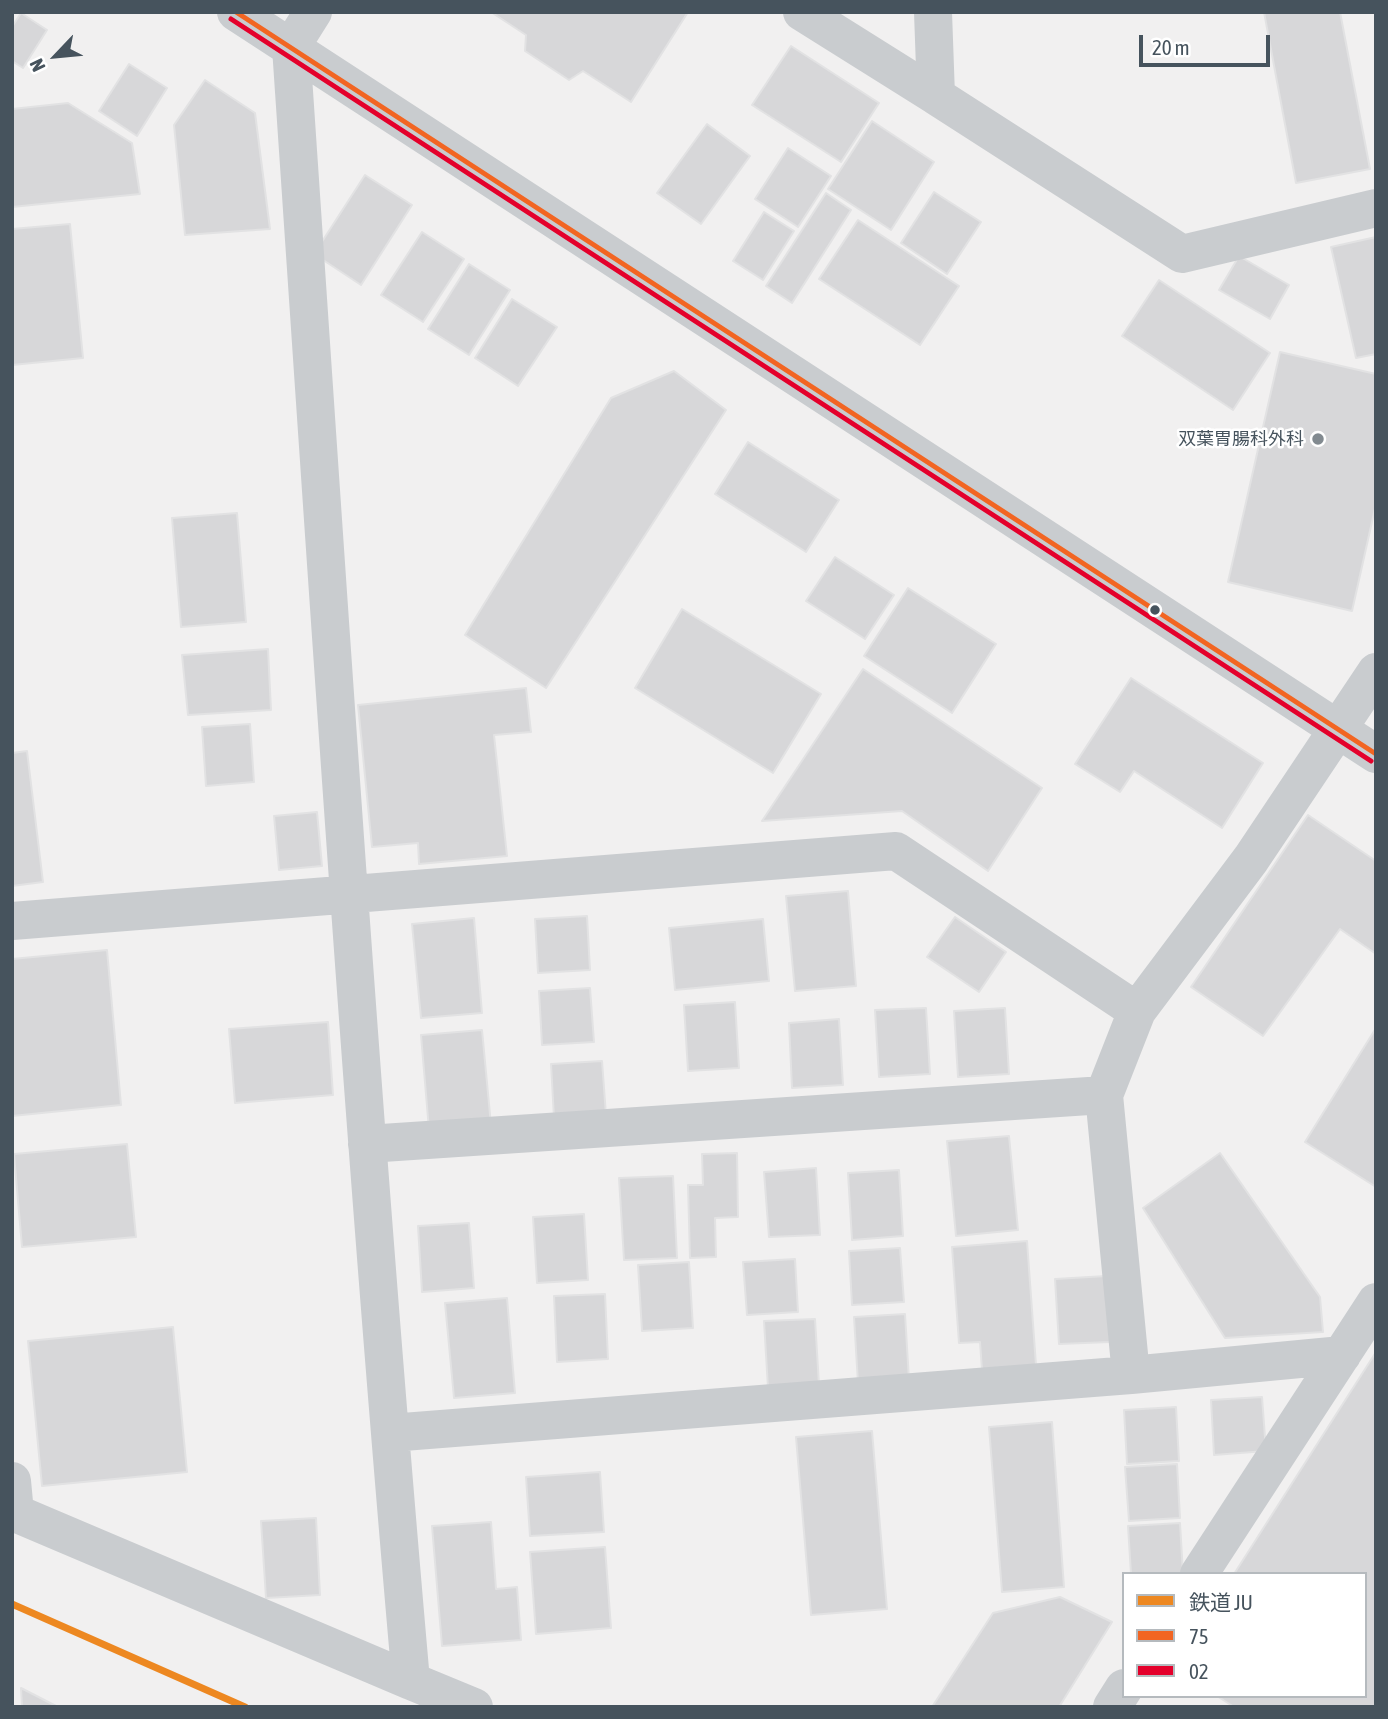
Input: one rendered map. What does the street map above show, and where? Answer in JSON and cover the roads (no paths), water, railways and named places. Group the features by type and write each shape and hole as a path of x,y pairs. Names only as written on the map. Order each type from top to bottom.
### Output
{"street":[{"path":"236,12 1376,754"},
{"path":"313,12 291,47 348,895 411,1681"},
{"path":"802,12 1182,254 1376,208"},
{"path":"933,12 936,96"},
{"path":"1131,1375 1104,1095 1137,1011 1251,859 1376,671"},
{"path":"12,921 896,850 1137,1011"},
{"path":"367,1144 1104,1095"},
{"path":"1200,1572 1376,1303"},
{"path":"390,1433 1131,1375 1342,1355"},
{"path":"12,1481 15,1513 474,1707"},
{"path":"1112,1707 1122,1691"}],"rail line":[{"name":"JU","path":"12,1604 245,1707"}],"place":[{"name":"双葉胃腸科外科","path":"1318,439"}]}
